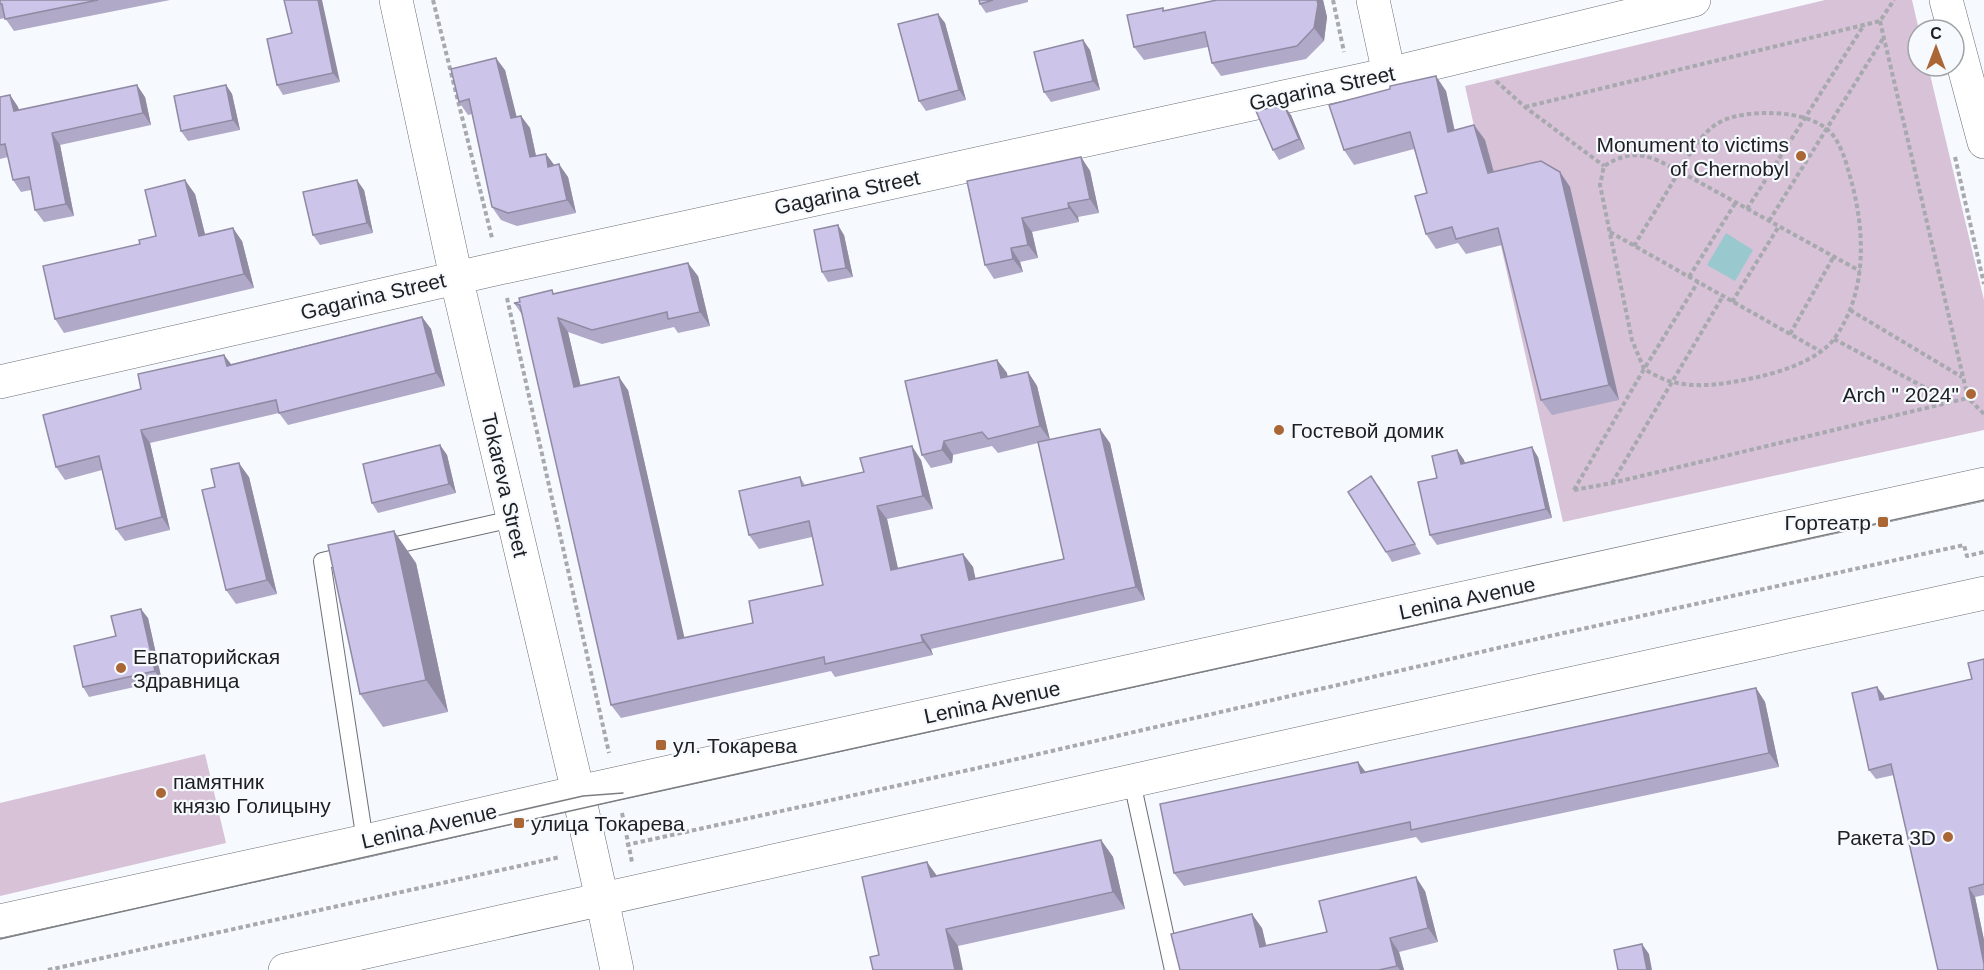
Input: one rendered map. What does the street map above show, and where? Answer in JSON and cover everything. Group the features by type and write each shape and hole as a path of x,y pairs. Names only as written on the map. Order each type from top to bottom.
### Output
{"street":[{"name":"Tokareva Street","path":"396,0 456,277 578,792 617,970"},
{"path":"1373,0 1389,74"},
{"name":"Gagarina Street","path":"0,382 456,277 1389,74 1694,0"},
{"path":"1946,0 1968,144"},
{"name":"Lenina Avenue","path":"0,921 1984,484"},
{"path":"285,970 1984,593"}],"lane":[{"path":"365,841 322,561 512,519"},
{"path":"1132,782 1173,970"}],"path":[{"path":"433,0 500,268 639,892"},
{"path":"1333,0 1350,82"},
{"path":"1525,107 1880,21 1894,0"},
{"path":"1880,21 1968,398 1984,414"},
{"path":"1747,209 1865,24"},
{"path":"1769,221 1884,37"},
{"path":"1460,57 1492,78 1525,107 1604,166"},
{"path":"1634,246 1679,171 1700,138 1713,126 1734,117 1756,113 1778,113 1805,118 1827,129 1835,138 1846,162 1861,226 1860,271 1850,309 1834,339 1821,351 1770,374 1733,382 1697,386 1671,382 1644,369 1632,340 1600,185 1604,166 1616,158 1634,154 1651,156 1679,171 1736,202 1860,271"},
{"path":"1968,144 1984,284"},
{"path":"1689,277 1736,202"},
{"path":"1732,302 1779,226"},
{"path":"1609,232 1821,351"},
{"path":"1790,334 1834,256"},
{"path":"1698,282 1644,369 1574,490 1968,398"},
{"path":"1611,483 1723,296"},
{"path":"1850,309 1964,377"},
{"path":"1834,339 1953,403"},
{"path":"48,970 978,768 1550,636 1964,545 1967,556 1984,552"}],"shaded area":[{"path":"1825,0 1912,0 1916,18 1906,18 1906,78 1931,78 1984,300 1984,430 1563,522 1465,86"},
{"path":"205,754 226,843 0,896 0,803"}],"water":[{"path":"1726,233 1753,250 1735,281 1707,265"}],"building":[{"path":"0,0 98,0 5,19"},
{"path":"284,0 318,0 333,73 277,85 267,39 292,33"},
{"path":"979,0 993,0 980,4"},
{"path":"1217,0 1317,0 1318,4 1314,28 1297,46 1212,63 1205,32 1134,47 1127,15 1163,8 1163,11"},
{"path":"938,14 959,90 919,101 898,24"},
{"path":"1083,40 1093,81 1044,92 1034,52"},
{"path":"496,58 511,118 521,116 530,157 546,154 548,167 559,164 567,200 508,213 492,207 469,99 459,102 451,69"},
{"path":"1436,76 1448,132 1474,125 1488,173 1541,161 1560,172 1609,385 1541,400 1498,228 1456,239 1452,227 1426,234 1415,196 1427,193 1410,132 1344,150 1329,105 1390,89 1390,86"},
{"path":"137,85 143,113 52,133 66,204 35,210 29,177 13,180 5,144 0,145 0,97 10,95 14,111"},
{"path":"226,85 233,120 181,131 174,96"},
{"path":"1284,105 1299,139 1273,150 1256,111"},
{"path":"1081,157 1090,199 1068,203 1069,208 1022,218 1028,245 1011,248 1013,259 985,265 967,181"},
{"path":"185,180 199,236 233,228 244,274 55,319 43,266 140,244 139,240 156,236 145,190"},
{"path":"357,180 367,223 313,235 303,192"},
{"path":"838,225 846,268 822,272 814,230"},
{"path":"688,263 700,312 668,319 667,312 592,330 558,318 574,387 619,377 678,639 753,623 749,601 823,585 809,521 749,535 739,491 800,477 802,486 864,472 860,458 912,446 923,496 877,506 891,570 963,554 969,580 1064,559 1038,442 1100,429 1136,587 921,635 923,642 825,664 824,657 611,705 520,305 514,303 520,302 519,298 552,290 553,294"},
{"path":"422,317 436,373 279,413 276,400 141,430 162,517 116,529 99,456 56,467 43,415 141,389 138,374 224,355 227,366"},
{"path":"997,360 1001,378 1028,372 1040,426 988,439 982,432 944,441 942,450 922,455 905,381"},
{"path":"440,445 449,484 372,503 363,464"},
{"path":"1532,447 1546,509 1430,535 1418,482 1437,478 1432,456 1457,450 1461,464"},
{"path":"239,463 267,580 226,590 202,490 215,487 211,469"},
{"path":"1371,476 1415,544 1386,552 1348,492"},
{"path":"394,531 426,680 360,694 328,545"},
{"name":"Евпаторийская Здравница","path":"141,609 155,671 83,687 74,646 116,636 111,616"},
{"name":"Ракета 3D","path":"1984,659 1984,884 1969,888 1984,970 1938,970 1891,764 1869,770 1852,693 1877,687 1880,700 1972,679 1968,663"},
{"path":"1756,688 1769,753 1411,830 1410,822 1174,873 1160,804 1358,762 1361,773"},
{"path":"1101,840 1113,892 946,929 955,970 873,970 870,957 879,955 862,877 927,862 931,877"},
{"path":"1416,877 1428,928 1390,938 1397,966 1379,970 1180,970 1171,934 1252,914 1260,947 1327,932 1319,901"},
{"path":"1642,944 1647,970 1618,970 1614,950"}],"tram line":[{"path":"0,939 619,800 1984,500"},
{"path":"369,849 408,836 583,796 623,793"}],"place":[{"name":"Monument to victims of Chernobyl","path":"1801,156"},
{"name":"Arch \" 2024\"","path":"1971,394"},
{"name":"Гостевой домик","path":"1279,430"},
{"name":"Гортеатр","path":"1883,522"},
{"name":"Евпаторийская Здравница","path":"121,668"},
{"name":"ул. Токарева","path":"661,745"},
{"name":"памятник князю Голицыну","path":"161,793"},
{"name":"улица Токарева","path":"519,823"},
{"name":"Ракета 3D","path":"1948,837"}]}
